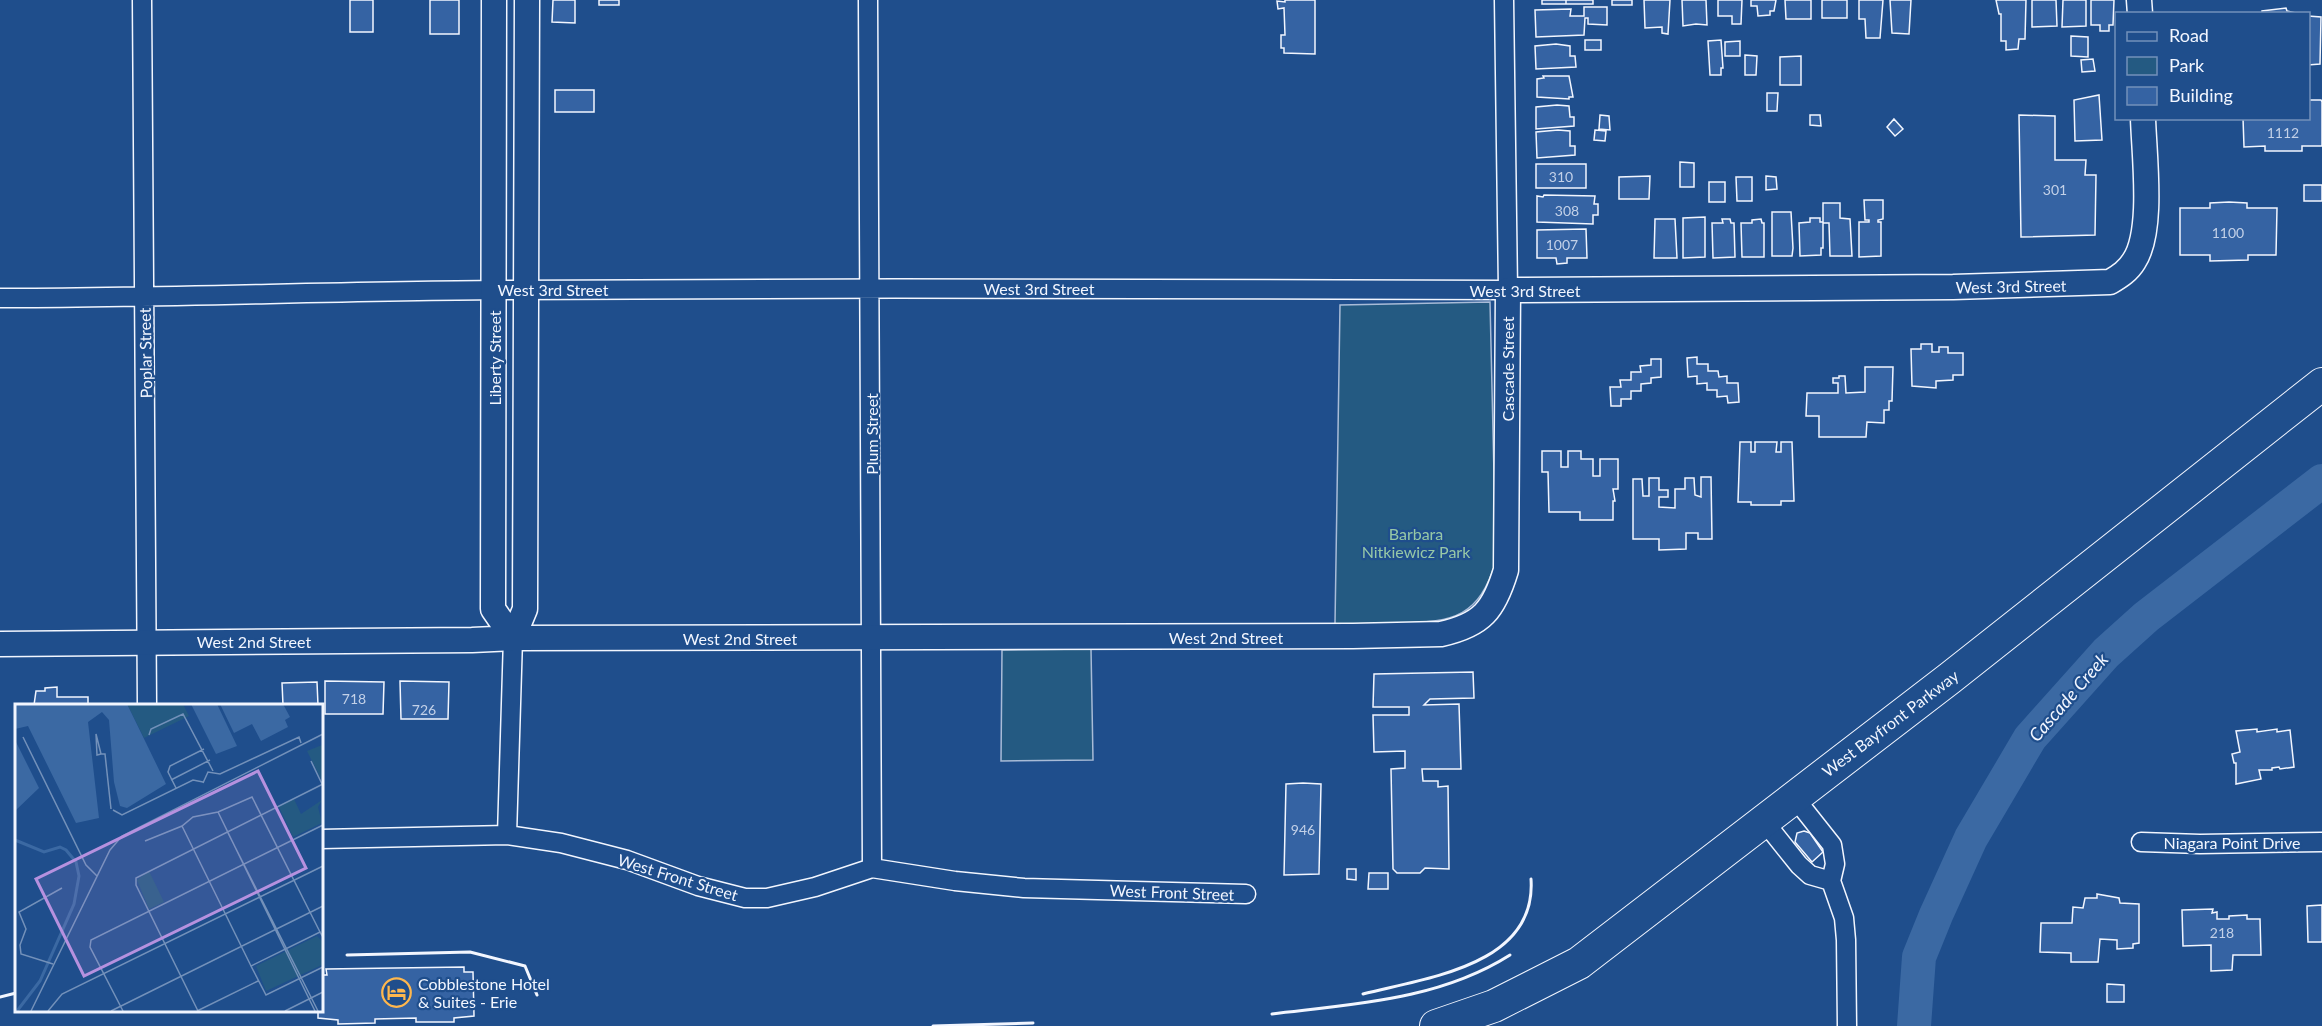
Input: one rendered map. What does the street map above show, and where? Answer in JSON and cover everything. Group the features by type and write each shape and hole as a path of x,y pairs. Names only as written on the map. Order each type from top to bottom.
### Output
{"highway":[{"name":"West Bayfront Parkway","path":"1436,1026 1510,999 1579,963 1950,678 2322,384"}],"street":[{"name":"Poplar Street","path":"142,0 147,704"},
{"name":"Liberty Street","path":"494,0 493,609 513,638"},
{"name":"Liberty Street","path":"507,835 513,638 525,609 527,0"},
{"name":"Plum Street","path":"868,0 872,868"},
{"name":"Cascade Street","path":"1478,622 1490,608 1497,593 1506,570 1508,557 1508,290 1504,0"},
{"name":"West 3rd Street","path":"0,298 144,298 494,290 870,287 1508,290 2078,285 2110,282 2125,273 2135,260 2142,244 2145,224 2143,120"},
{"name":"West 2nd Street","path":"0,644 513,638 1441,634 1466,628 1478,622"},
{"path":"1794,796 1832,845 1835,864 1831,881 1844,918 1847,1026"},
{"path":"1763,820 1799,865 1810,875 1831,881"},
{"name":"West Front Street","path":"322,839 507,835 561,843 627,860 698,886 745,898 767,898 815,888 872,868 955,881 1024,888 1246,894"},
{"name":"Niagara Point Drive","path":"2141,842 2199,844 2322,842"}],"green space":[{"name":"Barbara Nitkiewicz Park","path":"1490,302 1496,561 1489,580 1472,605 1462,613 1450,618 1420,622 1335,624 1340,305"},
{"path":"1091,649 1093,760 1001,761 1002,650"}],"building":[{"path":"350,0 373,0 373,32 350,32"},
{"path":"430,0 459,0 459,34 430,34"},
{"path":"553,0 575,0 575,23 552,22"},
{"path":"599,0 619,0 619,5 599,5"},
{"path":"1285,0 1315,0 1315,54 1284,53 1284,48 1281,48 1281,35 1285,35 1284,8 1278,9 1277,1 1285,2"},
{"path":"1542,0 1566,0 1566,4 1542,4"},
{"path":"1566,0 1593,0 1593,4 1566,4"},
{"path":"1612,0 1632,0 1632,5 1612,5"},
{"path":"1644,0 1670,0 1668,34 1662,33 1662,27 1645,28"},
{"path":"1682,0 1706,0 1707,25 1683,26"},
{"path":"1718,0 1742,0 1741,24 1732,24 1732,16 1718,16"},
{"path":"1751,0 1776,0 1774,11 1770,11 1770,15 1758,16 1757,6 1751,6"},
{"path":"1785,0 1811,0 1811,19 1786,19"},
{"path":"1822,0 1847,0 1847,18 1822,18"},
{"path":"1859,0 1883,0 1880,38 1866,38 1865,19 1859,19"},
{"path":"1890,0 1911,0 1909,34 1892,33"},
{"path":"1996,0 2026,0 2025,39 2019,39 2018,49 2006,50 2006,41 2001,41 2001,14 1999,14"},
{"path":"2032,0 2056,0 2057,26 2032,27"},
{"path":"2063,0 2086,0 2086,26 2062,27"},
{"path":"2091,0 2114,0 2113,25 2109,25 2109,31 2100,31 2100,25 2091,25"},
{"path":"1584,7 1607,7 1607,25 1588,24 1588,18 1585,18 1584,35 1536,37 1535,10 1571,9 1570,16 1584,16"},
{"path":"2286,8 2287,11 2291,12 2262,12"},
{"path":"2310,16 2321,17 2320,64 2310,65"},
{"path":"2071,36 2088,37 2088,57 2071,56"},
{"path":"1585,40 1601,40 1601,50 1585,50"},
{"path":"1721,40 1723,68 1721,68 1721,75 1710,75 1708,41"},
{"path":"1740,41 1740,56 1725,56 1725,42"},
{"path":"1556,44 1570,46 1570,56 1575,56 1576,67 1536,69 1535,46"},
{"path":"1745,55 1757,56 1756,75 1745,75"},
{"path":"1801,56 1801,85 1780,85 1780,57"},
{"path":"2093,59 2095,71 2082,72 2081,60"},
{"path":"1543,76 1569,76 1573,97 1569,99 1537,97 1537,79 1544,78"},
{"path":"555,90 594,90 594,112 555,112"},
{"path":"1767,93 1778,93 1777,111 1767,111"},
{"path":"2099,95 2102,140 2075,141 2074,100"},
{"path":"2310,100 2321,100 2322,146 2302,146 2302,151 2265,151 2265,146 2244,147 2243,120 2310,120"},
{"path":"1569,106 1570,117 1574,117 1574,126 1536,129 1536,107"},
{"path":"1600,115 1609,116 1610,130 1599,129"},
{"path":"1810,115 1820,115 1821,126 1810,125"},
{"path":"2019,115 2055,116 2055,160 2086,160 2085,175 2096,175 2095,235 2021,237"},
{"path":"1894,119 1903,129 1895,136 1887,127"},
{"path":"1595,130 1606,131 1605,141 1594,140"},
{"path":"1570,131 1570,146 1575,146 1575,155 1537,158 1536,132"},
{"path":"1680,162 1694,163 1694,187 1680,187"},
{"path":"1536,164 1586,164 1586,188 1536,188"},
{"path":"1650,176 1649,199 1619,199 1619,177"},
{"path":"1766,176 1776,177 1777,189 1766,190"},
{"path":"1736,177 1752,177 1752,201 1737,201"},
{"path":"1709,182 1725,182 1725,202 1709,202"},
{"path":"2304,185 2322,185 2322,201 2304,201"},
{"path":"1544,195 1595,196 1594,204 1598,204 1598,215 1593,215 1593,224 1537,222 1537,196 1543,197"},
{"path":"1864,200 1883,200 1883,219 1878,220 1881,222 1881,256 1859,257 1859,222 1869,222 1865,220"},
{"path":"1823,203 1840,203 1840,218 1850,219 1852,256 1830,256 1829,223 1823,223"},
{"path":"2210,203 2247,203 2247,208 2277,208 2276,255 2248,255 2248,260 2210,261 2210,255 2180,255 2180,208 2210,208"},
{"path":"1772,212 1791,212 1792,256 1772,256"},
{"path":"1705,217 1705,257 1683,258 1683,218"},
{"path":"1810,218 1820,218 1820,222 1823,222 1823,248 1821,248 1821,255 1800,256 1799,223 1810,222"},
{"path":"1655,219 1675,219 1677,258 1654,258"},
{"path":"1722,219 1730,219 1731,223 1734,223 1735,257 1713,258 1712,223 1723,223"},
{"path":"1761,219 1764,223 1764,257 1742,257 1741,223 1752,223 1752,220"},
{"path":"1586,229 1587,258 1567,258 1567,263 1557,264 1556,258 1537,258 1537,230"},
{"path":"1921,344 1932,344 1932,352 1939,352 1939,347 1948,347 1948,353 1963,353 1963,375 1953,375 1953,380 1936,381 1936,388 1912,386 1911,349 1921,349"},
{"path":"1697,357 1697,364 1708,364 1708,371 1718,371 1719,377 1727,376 1727,383 1738,383 1739,402 1728,403 1727,396 1717,397 1717,390 1707,390 1707,383 1697,384 1697,376 1688,377 1687,358"},
{"path":"1651,359 1661,359 1661,377 1651,378 1651,383 1641,384 1641,391 1631,391 1631,399 1621,399 1621,406 1611,406 1610,387 1621,387 1620,380 1631,380 1631,372 1641,372 1640,366 1651,365"},
{"path":"1865,367 1893,367 1892,401 1889,401 1889,410 1884,410 1884,423 1867,422 1866,437 1819,437 1819,416 1806,416 1807,393 1838,393 1838,383 1833,383 1833,378 1839,378 1839,376 1845,376 1846,393 1865,392"},
{"path":"1740,442 1751,442 1751,452 1755,452 1755,442 1777,442 1776,452 1781,452 1781,442 1792,442 1794,501 1781,501 1781,505 1751,505 1751,502 1738,502"},
{"path":"1542,451 1561,451 1561,467 1568,467 1568,451 1581,451 1581,459 1593,459 1593,476 1600,476 1600,459 1618,459 1618,489 1613,489 1615,501 1613,501 1613,520 1580,520 1580,512 1549,512 1548,472 1542,472"},
{"path":"1701,477 1711,477 1712,539 1698,539 1698,533 1686,533 1686,549 1659,550 1659,539 1633,539 1633,479 1642,479 1643,496 1649,496 1649,478 1659,478 1659,490 1668,490 1668,497 1659,497 1659,507 1675,508 1675,489 1685,489 1685,478 1694,478 1695,495 1701,497"},
{"path":"1473,672 1474,698 1430,699 1424,705 1459,704 1461,769 1422,769 1423,781 1438,781 1438,787 1448,786 1449,869 1425,868 1420,873 1397,873 1393,869 1391,769 1405,768 1405,751 1374,752 1373,715 1409,715 1409,707 1373,707 1374,674"},
{"path":"325,681 384,682 383,714 325,714"},
{"path":"400,681 449,682 448,719 401,719"},
{"path":"317,682 318,704 283,704 282,683"},
{"path":"57,687 57,697 88,697 88,704 34,704 36,691 45,691 45,688"},
{"path":"2257,729 2257,732 2290,730 2294,767 2259,770 2261,779 2236,784 2236,763 2234,763 2232,754 2240,752 2236,731"},
{"path":"1286,784 1321,784 1319,874 1284,875"},
{"path":"1804,831 1810,833 1823,852 1812,862 1795,842 1797,833"},
{"path":"1347,869 1356,869 1356,880 1347,879"},
{"path":"1369,873 1388,873 1388,889 1368,889"},
{"path":"2097,894 2119,898 2120,903 2139,904 2139,943 2133,944 2133,948 2117,949 2117,940 2100,939 2098,962 2071,962 2071,953 2040,952 2041,923 2072,923 2073,907 2083,908 2085,898 2097,898"},
{"path":"2322,905 2322,942 2308,942 2307,906"},
{"path":"2213,909 2212,913 2217,912 2217,919 2247,915 2247,919 2260,919 2261,955 2233,955 2232,970 2211,971 2211,945 2183,946 2182,910"},
{"name":"Cobblestone Hotel & Suites - Erie","path":"464,967 464,972 473,972 474,1016 454,1018 454,1022 416,1022 416,1018 375,1019 375,1023 338,1024 338,1020 318,1018 318,1011 322,1011 322,975 327,975 326,969"},
{"path":"2107,984 2124,985 2124,1002 2107,1002"}],"waterway":[{"name":"Cascade Creek","path":"1914,1026 1919,957 1971,838 2030,738 2106,653 2146,617 2322,481"}],"wall":[{"path":"1363,994 1445,974 1497,949 1516,931 1528,908 1531,879"},
{"path":"347,955 470,952 525,966 537,995"},
{"path":"1272,1014 1365,1003 1425,991 1483,970 1510,955"},
{"path":"0,997 15,993"},
{"path":"933,1026 1033,1023"}],"place":[{"name":"Cobblestone Hotel & Suites - Erie","path":"397,992"}]}
